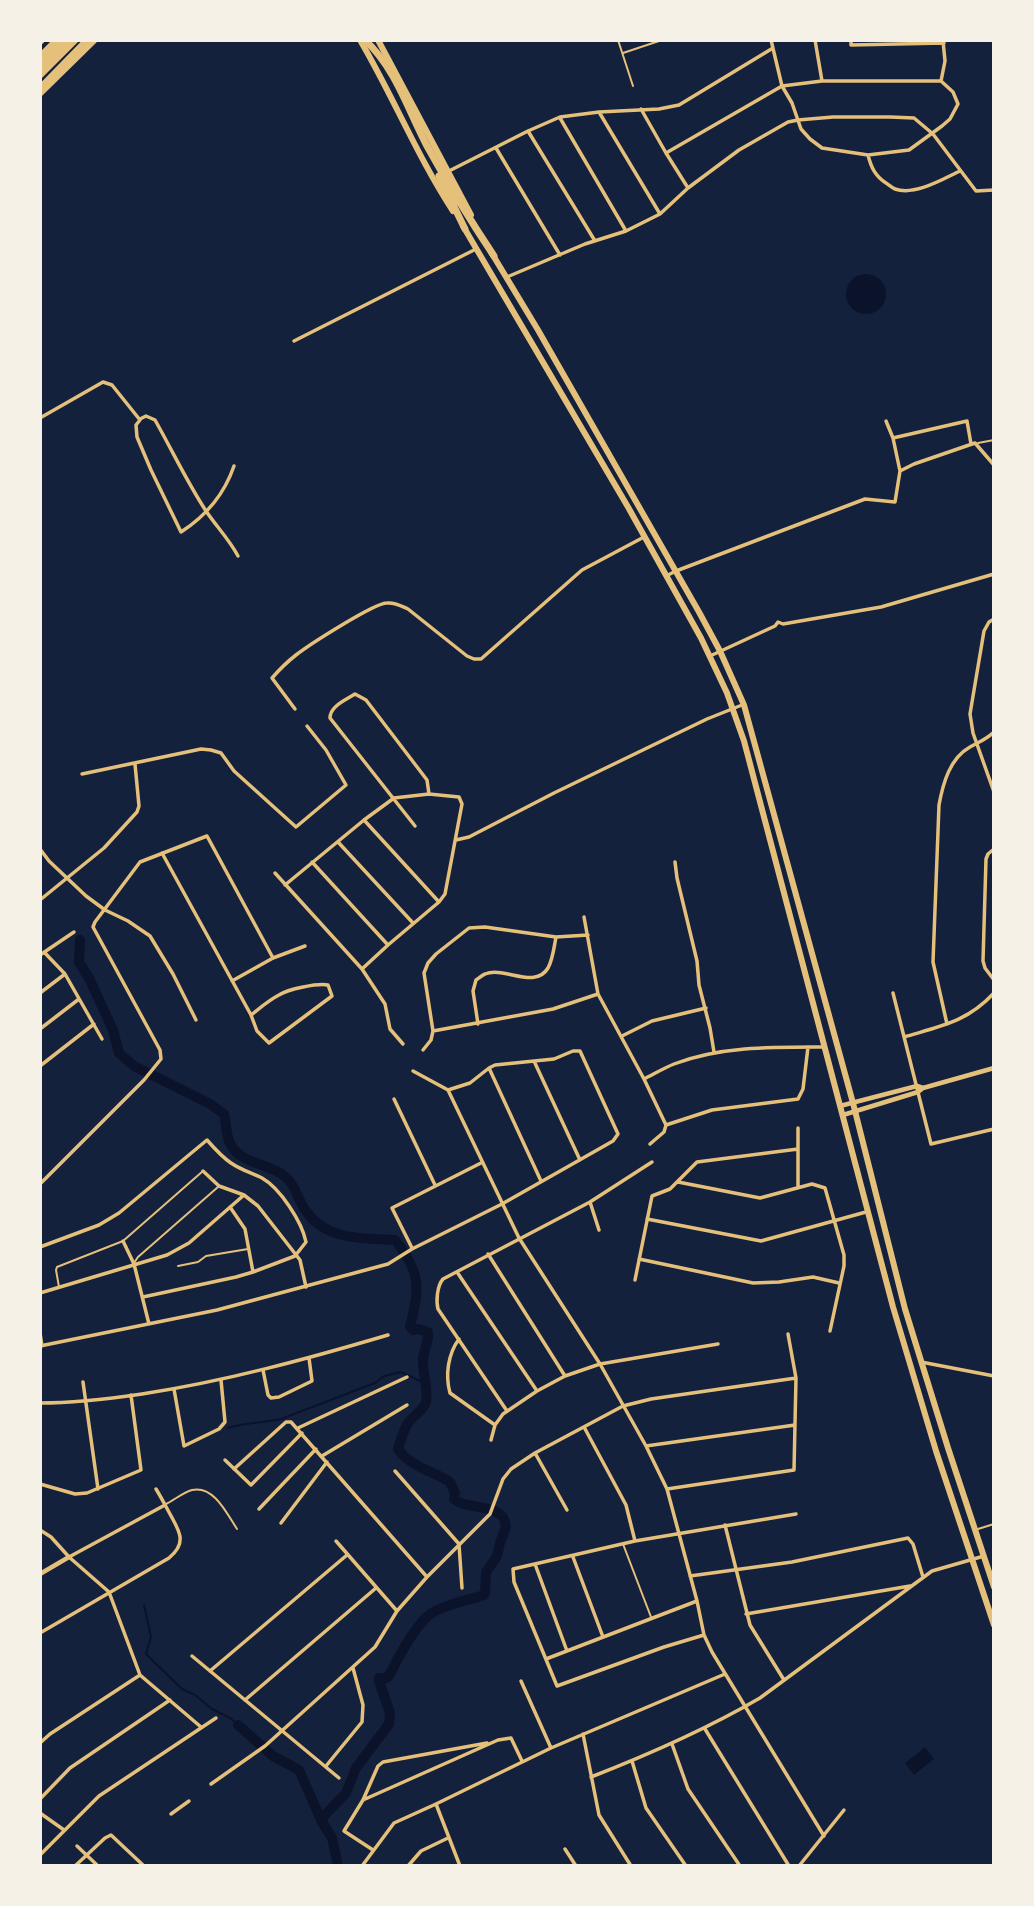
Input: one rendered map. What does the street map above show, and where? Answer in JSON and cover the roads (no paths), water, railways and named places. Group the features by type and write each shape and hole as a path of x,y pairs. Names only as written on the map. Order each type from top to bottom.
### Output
{"highway":[{"path":"40,55 54,40"},
{"path":"40,67 66,40"},
{"path":"40,75 75,40"},
{"path":"40,93 94,40"},
{"path":"361,40 384,60 465,229"},
{"path":"407,108 467,217 494,256"}],"main road":[{"path":"40,87 86,40"},
{"path":"361,40 430,173 594,448 666,576 710,656 733,709 744,741 909,1362 994,1625"},
{"path":"378,40 494,256 676,571 720,651 744,705 856,1112 905,1309 994,1587"},
{"path":"587,438 596,433"},
{"path":"594,448 603,443"}],"street":[{"path":"666,153 782,86 822,81 941,81 953,92 958,104 950,118 933,134 909,150 868,155 822,148 801,129 789,96 782,86 771,40"},
{"path":"815,40 822,81"},
{"path":"851,40 851,45 944,41 945,61 941,81"},
{"path":"447,172 560,117 679,105 773,48"},
{"path":"641,109 688,188"},
{"path":"599,112 660,214"},
{"path":"560,117 626,231"},
{"path":"507,277 584,244 626,231 660,214 688,188 739,150 788,122 798,120 833,117 914,118 933,134 976,191 994,190"},
{"path":"528,131 595,241"},
{"path":"496,148 560,254"},
{"path":"868,155 870,166 877,177 895,189 908,191 930,186 960,171"},
{"path":"294,341 476,248"},
{"path":"40,418 103,382 112,385 140,419"},
{"path":"234,466 227,485 206,512 181,532 151,470 137,437 135,425 146,416 155,420 206,512 238,556"},
{"path":"666,576 865,499 895,502 900,471 886,421"},
{"path":"892,438 967,421 973,444 994,465"},
{"path":"900,471 973,444"},
{"path":"295,709 272,678 296,655 363,613 387,603 398,605 408,609 467,656 481,659 582,570 644,537"},
{"path":"710,656 778,622 783,624 881,607 994,574"},
{"path":"994,619 984,631 970,714 970,724 994,792"},
{"path":"415,826 330,718 332,709 355,694 366,700 427,780 429,794"},
{"path":"456,840 469,837 708,719 744,705"},
{"path":"82,775 211,750 221,753 234,771 296,827 346,785 326,750 307,726"},
{"path":"947,1024 933,962 939,805 944,780 956,760 970,747 994,732"},
{"path":"40,900 104,848 137,812 139,806 135,764"},
{"path":"285,885 394,798 429,794 459,797 462,804 445,894 362,969"},
{"path":"364,820 439,902"},
{"path":"40,1184 144,1080 161,1059 160,1050 94,931 95,922 140,862 206,836 273,958"},
{"path":"338,842 413,923"},
{"path":"40,849 86,897 150,936 196,1020"},
{"path":"994,849 986,859 983,961 994,980"},
{"path":"162,853 251,1015 257,1031 269,1043 332,996 328,985 324,984 281,993 251,1015"},
{"path":"312,862 388,945"},
{"path":"675,862 714,1052"},
{"path":"275,873 362,969 385,1004 390,1029 403,1044"},
{"path":"584,916 598,994 645,1079 666,1125 664,1132 650,1144"},
{"path":"423,1050 431,1040 433,1031 424,973 436,954 469,928 485,927 556,937 588,935"},
{"path":"74,932 42,953 65,974 102,1038"},
{"path":"478,1024 473,991 476,980 486,973 494,972 534,978 541,976 547,970 556,937"},
{"path":"232,981 273,958 305,946"},
{"path":"40,993 65,974"},
{"path":"893,993 931,1144 994,1129"},
{"path":"904,1037 972,1013 994,993"},
{"path":"433,1031 553,1009 598,994"},
{"path":"40,1029 79,999"},
{"path":"622,1036 652,1021 706,1008"},
{"path":"40,1066 94,1024"},
{"path":"666,1125 712,1110 798,1098 803,1089 808,1047"},
{"path":"645,1079 673,1065 714,1052 825,1047"},
{"path":"40,1333 41,1346 217,1310 388,1264 580,1160 613,1141 618,1134 580,1051 554,1059 495,1065 470,1083 449,1090"},
{"path":"534,1061 580,1160"},
{"path":"489,1068 541,1181"},
{"path":"841,1106 919,1089 994,1068"},
{"path":"413,1071 449,1090 481,1163 519,1238 600,1364 646,1446 667,1489 704,1635 824,1836"},
{"path":"843,1115 919,1089"},
{"path":"394,1099 435,1185"},
{"path":"798,1128 798,1186"},
{"path":"40,1247 99,1225 119,1213 207,1140 233,1165 262,1178 275,1188 305,1233 306,1242 295,1256 253,1272 143,1297"},
{"path":"635,1280 652,1196 667,1191 697,1162 798,1149"},
{"path":"507,1411 438,1309 440,1283 488,1254 590,1202 652,1162"},
{"path":"408,1251 392,1208 481,1163"},
{"path":"203,1171 219,1186 244,1195 258,1206 300,1260 306,1287"},
{"path":"678,1182 760,1198 798,1186 812,1184 825,1188 844,1255 830,1331"},
{"path":"40,1293 167,1255 189,1243 244,1195"},
{"path":"590,1202 599,1230"},
{"path":"230,1207 245,1229 253,1272"},
{"path":"647,1219 761,1241 867,1212"},
{"path":"123,1241 134,1264 149,1324"},
{"path":"488,1254 565,1377"},
{"path":"639,1259 753,1283 813,1277 840,1283"},
{"path":"457,1272 537,1391"},
{"path":"667,1489 794,1469 796,1378 788,1334"},
{"path":"40,1403 86,1402 221,1380 388,1335"},
{"path":"459,1339 450,1355 447,1385 450,1393 495,1425"},
{"path":"491,1440 495,1425 507,1411 565,1377 600,1364 718,1344"},
{"path":"263,1370 268,1395 271,1398 279,1397 312,1381 309,1358"},
{"path":"921,1362 994,1376"},
{"path":"298,1428 407,1377"},
{"path":"211,1784 265,1746 376,1647 397,1611 490,1514 503,1479 511,1469 535,1453 623,1406 651,1399 796,1378"},
{"path":"174,1389 184,1446 219,1429 225,1422 221,1380"},
{"path":"83,1382 98,1489"},
{"path":"40,1483 75,1494 87,1493 141,1470 131,1395"},
{"path":"322,1456 407,1405"},
{"path":"234,1469 289,1421 298,1428 427,1577"},
{"path":"646,1446 795,1425"},
{"path":"584,1427 626,1505 635,1541"},
{"path":"225,1460 250,1485 253,1484 302,1433"},
{"path":"259,1509 316,1449"},
{"path":"535,1453 567,1510"},
{"path":"281,1523 327,1462"},
{"path":"394,1472 459,1544 462,1588"},
{"path":"40,1633 176,1552 181,1542 180,1532 156,1489"},
{"path":"40,1574 165,1505"},
{"path":"704,1635 663,1647 557,1686 514,1582 513,1569 635,1541 796,1514"},
{"path":"725,1525 746,1614 755,1635 784,1680"},
{"path":"40,1530 51,1537 69,1557 109,1592 140,1675 201,1727"},
{"path":"690,1576 792,1562 908,1538 913,1544 923,1577"},
{"path":"336,1541 397,1611"},
{"path":"210,1671 347,1555"},
{"path":"572,1556 603,1637"},
{"path":"591,1777 705,1729 745,1707 932,1571 984,1556"},
{"path":"535,1564 567,1651"},
{"path":"746,1614 914,1586"},
{"path":"245,1700 376,1588"},
{"path":"546,1659 697,1601"},
{"path":"192,1656 339,1779"},
{"path":"326,1766 362,1721 363,1705 353,1668"},
{"path":"362,1866 394,1823 522,1761 725,1674"},
{"path":"40,1743 140,1675"},
{"path":"521,1681 551,1748"},
{"path":"40,1799 70,1768 170,1700"},
{"path":"40,1855 99,1796 216,1717"},
{"path":"705,1729 789,1866"},
{"path":"583,1734 599,1815 631,1866"},
{"path":"373,1850 344,1831 383,1762 511,1738 522,1761"},
{"path":"363,1800 492,1742"},
{"path":"672,1744 688,1789 740,1866"},
{"path":"632,1761 646,1808 686,1866"},
{"path":"171,1814 189,1801"},
{"path":"436,1804 460,1866"},
{"path":"799,1866 844,1810"},
{"path":"40,1813 64,1831"},
{"path":"75,1866 111,1835 144,1866"},
{"path":"408,1866 421,1851 449,1838"},
{"path":"77,1846 97,1866"},
{"path":"565,1849 576,1866"}],"lane":[{"path":"618,40 633,86"},
{"path":"622,53 662,40"},
{"path":"973,444 994,440"},
{"path":"59,1288 57,1267 123,1241 203,1171"},
{"path":"134,1264 138,1256 219,1186"},
{"path":"178,1266 198,1262 206,1256 248,1248"},
{"path":"165,1505 191,1490 204,1489 212,1493 237,1529"},
{"path":"975,1530 994,1524"},
{"path":"623,1544 652,1618"}],"water":[{"path":"866,274 880,280 886,294 880,308 866,314 852,308 846,294 852,280"},
{"path":"925,1747 934,1759 914,1775 905,1763"}],"waterway":[{"path":"80,940 79,962 113,1030 119,1053 134,1066 210,1104 224,1114 228,1138 233,1148 245,1158 276,1171 287,1179 306,1211 324,1228 346,1236 395,1240 404,1252 414,1271 417,1290 410,1326 413,1330 428,1332 423,1359 427,1398 423,1408 406,1426 398,1449 415,1464 450,1482 455,1493 454,1499 492,1510 505,1521 506,1527 497,1556 486,1572 484,1595 432,1613 408,1641 389,1676 379,1678 390,1713 389,1724 356,1768 346,1793 323,1817 322,1822"},
{"path":"228,1428 281,1419 375,1383 384,1376 401,1372 424,1383"},
{"path":"144,1605 151,1637 146,1654 182,1689 238,1725"},
{"path":"238,1725 273,1756 299,1770 332,1838 337,1866"}]}
